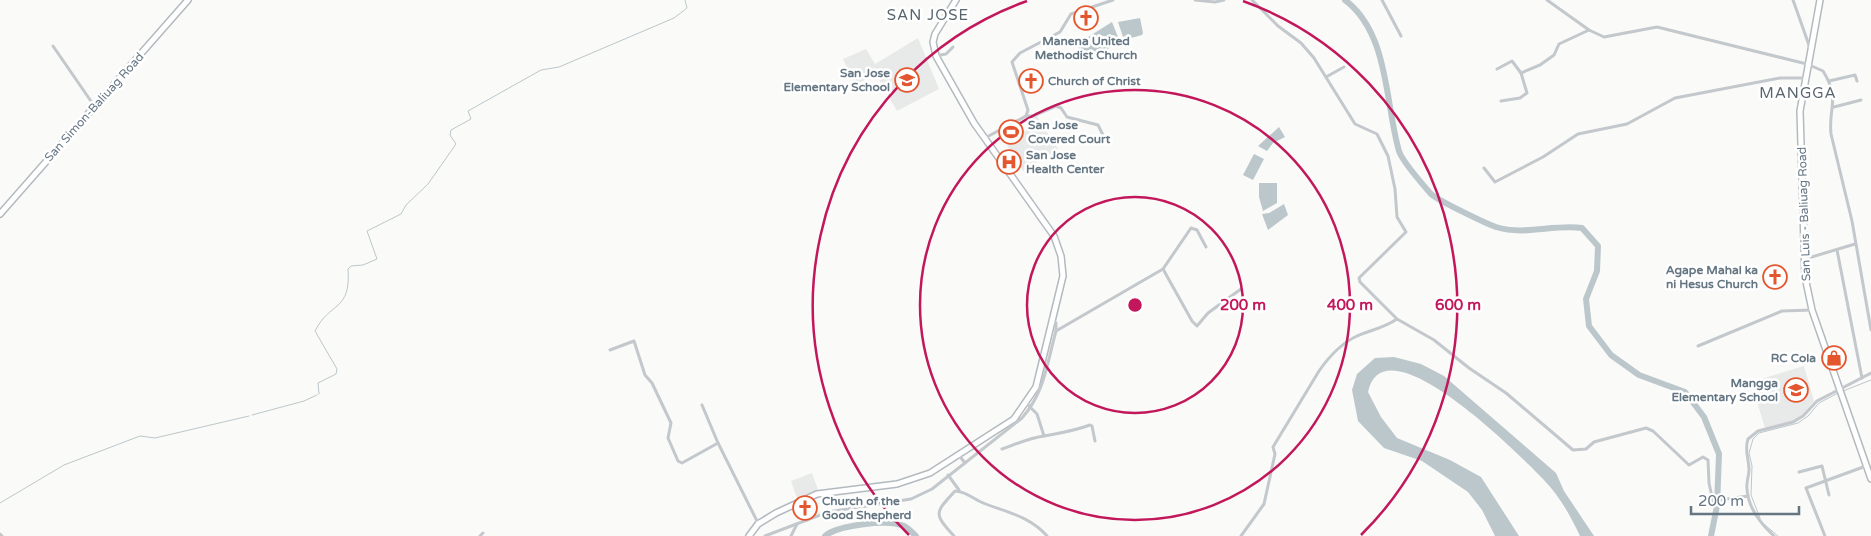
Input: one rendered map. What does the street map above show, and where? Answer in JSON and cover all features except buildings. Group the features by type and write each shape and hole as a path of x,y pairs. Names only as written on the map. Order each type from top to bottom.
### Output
{"main road":[{"name":"San Simon-Baliuag Road","path":"0,214 188,0"},
{"path":"749,536 758,524 790,504 817,494 897,484 930,473 957,453 1014,418 1036,387 1062,276 1061,256 1054,236 957,96 936,56 933,42 934,34 956,0"},
{"name":"San Luis - Baliuag Road","path":"1820,0 1804,78 1800,116 1805,277 1812,310 1871,479"}],"street":[{"path":"1026,116 1028,110 1012,62 1020,53 1060,32 1070,14 1113,0"},
{"path":"1195,0 1215,2 1224,0"},
{"path":"1252,0 1278,26 1301,43 1326,77 1348,116 1361,128 1377,134 1388,156 1395,190 1397,217 1406,232 1405,236 1359,278 1360,282 1397,319 1434,340 1468,368 1500,388 1573,450 1583,449 1594,442 1646,428 1653,431 1689,465 1703,457 1708,460 1709,483 1713,501 1748,496"},
{"path":"1382,0 1401,36"},
{"path":"1547,0 1588,30 1604,37 1657,27 1820,68 1829,81 1834,97 1830,124 1831,134 1871,327"},
{"path":"1793,0 1810,48"},
{"path":"1521,72 1540,65 1554,55 1559,44 1588,30"},
{"path":"53,46 95,108"},
{"path":"936,56 946,54 953,47"},
{"path":"1497,69 1513,61 1521,72 1527,93 1520,98 1501,101"},
{"path":"1326,77 1344,67"},
{"path":"1829,81 1855,74 1857,81"},
{"path":"1484,168 1495,182 1543,157 1578,134 1627,124 1675,98 1780,78 1804,78"},
{"path":"1834,107 1861,100"},
{"path":"985,138 1026,116 1033,116 1044,110 1059,107 1068,117 1098,125 1103,135"},
{"path":"1056,330 1163,269 1192,228 1197,230 1206,247"},
{"path":"1805,259 1855,244"},
{"path":"1837,250 1862,378"},
{"path":"1163,269 1192,321 1197,326 1208,313 1242,289"},
{"path":"1698,346 1782,311 1812,310"},
{"path":"765,536 828,512 911,499 932,489 1022,418 1031,408 1041,390 1056,330 1056,324 1051,319"},
{"path":"1241,536 1264,504 1275,454 1273,447 1319,371 1327,360 1355,337 1388,325 1397,319"},
{"path":"610,350 634,341 645,375 652,383 671,423 668,438 678,461 682,463 718,444"},
{"path":"1774,536 1763,526 1755,514 1748,496 1749,469 1745,454 1748,439 1758,431 1793,422 1803,416 1817,400 1871,373"},
{"path":"1026,403 1036,414 1044,436"},
{"path":"702,405 718,444 758,524"},
{"path":"1002,449 1044,436 1061,435 1091,425 1095,441"},
{"path":"957,453 964,463"},
{"path":"1799,472 1822,466 1827,480 1829,495"},
{"path":"1825,536 1806,488 1866,466"},
{"path":"948,475 959,491 1028,519 1047,536"},
{"path":"954,536 937,515 940,508 955,491 959,491"},
{"path":"790,536 797,524"}],"shaded area":[{"path":"1140,18 1142,35 1124,40 1118,22"},
{"path":"1112,22 1120,42 1086,61 1077,44"},
{"name":"San Jose Elementary School","path":"918,38 939,89 897,111 876,74 855,85 843,59 866,49 875,64"},
{"path":"1036,115 1058,149 1023,171 1005,142 1031,128 1027,120"},
{"path":"1279,127 1285,137 1273,143 1267,151 1258,146"},
{"path":"1254,154 1264,159 1253,180 1243,175"},
{"path":"1259,183 1277,183 1277,203 1263,211 1259,197"},
{"path":"1284,204 1288,215 1268,230 1262,214 1269,213"},
{"path":"1394,357 1421,364 1444,376 1556,473 1564,491 1594,536 1580,536 1564,506 1549,485 1483,422 1425,381 1399,371 1379,374 1368,392 1381,417 1397,438 1450,460 1481,477 1519,536 1495,536 1482,510 1468,492 1422,461 1384,448 1358,421 1352,390 1357,374 1375,358"},
{"path":"1804,366 1814,401 1802,415 1792,421 1765,428 1751,382"},
{"path":"812,473 818,490 797,498 791,481"}],"waterway":[{"path":"319,394 318,383 336,374 337,369 315,331 321,321 343,300 348,283 348,269 351,266 363,265 377,259 367,231 401,214 406,205 428,184 456,144 450,135 451,130 471,119 468,111 541,70 559,67 674,18 687,8 685,0"},
{"path":"1345,0 1359,14 1370,31 1378,50 1399,151 1409,167 1431,194 1443,202 1496,227 1518,230 1560,227 1582,228 1598,246 1597,271 1586,299 1589,326 1611,355 1639,375 1685,392 1704,417 1719,454 1717,506 1711,536"},
{"path":"1843,391 1871,380"},
{"path":"1760,518 1751,495 1752,466 1749,453 1753,439 1759,433 1798,423 1808,416 1819,403 1838,393"},
{"path":"252,415 304,401 317,395"},
{"path":"0,503 64,465 140,436 155,438 249,416"},
{"path":"825,536 831,532 851,526 875,523 904,526 916,536"},
{"path":"1765,525 1778,536"}],"place":[{"name":"Manena United Methodist Church","path":"1086,18"},
{"name":"San Jose Elementary School","path":"907,80"},
{"name":"Church of Christ","path":"1031,81"},
{"name":"San Jose Covered Court","path":"1011,132"},
{"name":"San Jose Health Center","path":"1009,162"},
{"name":"Agape Mahal ka ni Hesus Church","path":"1775,277"},
{"name":"RC Cola","path":"1834,358"},
{"name":"Mangga Elementary School","path":"1796,390"},
{"name":"Church of the Good Shepherd","path":"805,508"}],"district":[{"name":"SAN JOSE","path":"928,15"},
{"name":"MANGGA","path":"1798,93"}]}
